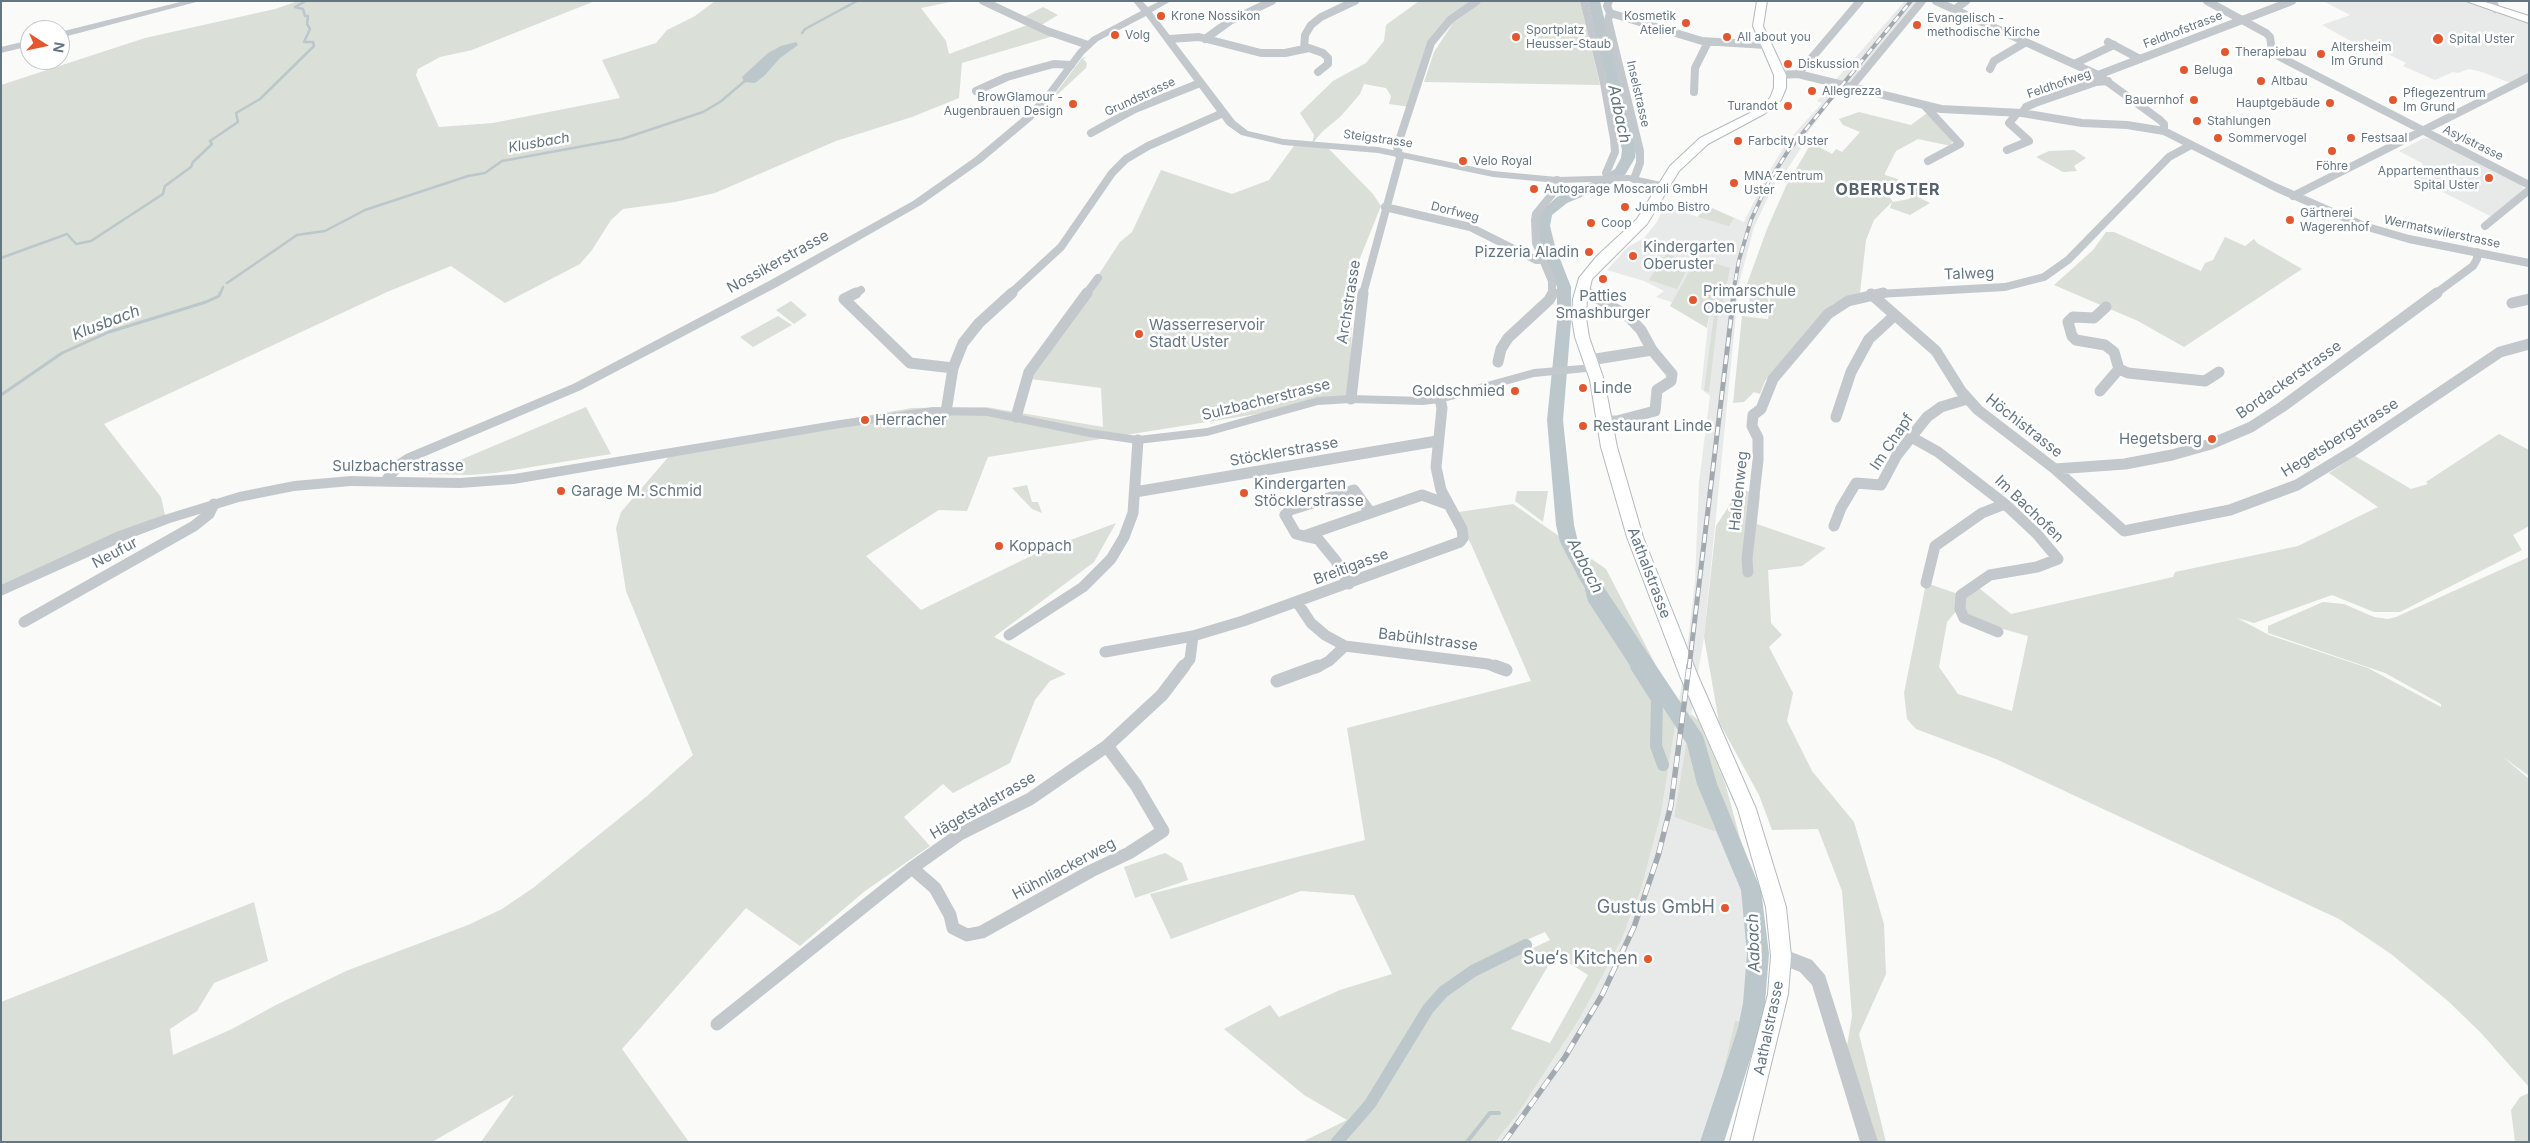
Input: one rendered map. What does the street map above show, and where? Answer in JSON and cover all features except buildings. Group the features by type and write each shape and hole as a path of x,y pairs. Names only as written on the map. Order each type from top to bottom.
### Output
{"main road":[{"path":"1762,1 1758,22 1780,75"},
{"path":"2471,1 2494,5 2529,19"},
{"name":"Aathalstrasse","path":"1741,1142 1778,994 1781,956 1776,907 1755,831 1646,568 1628,517 1603,421 1597,380 1580,329 1582,289 1586,278 1596,264 1642,221 1662,185 1674,169 1704,141 1769,106 1778,94 1780,75"}],"street":[{"path":"70,32 196,1"},
{"path":"983,1 1047,31 1088,45"},
{"name":"Steigstrasse","path":"1137,1 1169,39 1223,113 1237,129 1256,137 1283,142 1399,154 1483,172 1557,180 1609,177 1634,179 1662,185"},
{"name":"Nossikerstrasse","path":"386,481 396,466 411,456 577,387 764,289 917,203 978,160 1028,118 1088,45 1110,30 1147,13 1167,1"},
{"path":"1205,39 1230,21 1272,1"},
{"path":"1304,49 1305,35 1311,25 1322,17 1354,1"},
{"name":"Archstrasse","path":"1351,398 1364,283 1400,158 1397,147 1431,43 1450,20 1477,1"},
{"name":"Inselstrasse","path":"1609,1 1610,13 1608,20 1640,151 1640,163 1634,179"},
{"path":"1798,74 1860,1"},
{"path":"1851,87 1922,1"},
{"path":"1936,1 2098,75 2160,120 2164,124 2164,131"},
{"path":"1954,10 1966,1"},
{"name":"Asylstrasse","path":"2207,1 2266,33 2270,37 2270,48 2274,54 2421,132 2529,185"},
{"name":"Feldhofstrasse","path":"2098,75 2292,1"},
{"path":"1585,4 1604,83 1614,139 1614,156 1609,177"},
{"path":"1610,13 1708,42 1766,45"},
{"path":"1169,39 1185,36 1205,39 1260,53 1277,54 1304,49 1320,51 1328,58 1328,64 1318,72"},
{"name":"Feldhofstrasse","path":"2106,41 2140,59"},
{"path":"1694,92 1695,68 1708,42"},
{"path":"1990,69 1994,61 2026,42"},
{"path":"1,50 20,45"},
{"path":"2074,64 2114,45"},
{"path":"976,91 1007,77 1039,68 1059,64 1071,65"},
{"name":"Wermatswilerstrasse","path":"1780,75 1798,74 1925,106 1963,111 2018,113 2082,123 2127,125 2164,131 2293,196 2364,226 2529,263"},
{"path":"2293,196 2529,77"},
{"name":"Feldhofweg","path":"2018,113 2035,103 2096,82 2108,81"},
{"name":"Grundstrasse","path":"1091,134 1135,109 1200,83"},
{"path":"1925,106 1960,144 1928,161"},
{"path":"946,412 952,368 963,343 978,323 1061,246 1112,173 1126,159 1148,146 1223,113"},
{"path":"2007,150 2033,140 2009,123 2018,113"},
{"name":"Talweg","path":"1753,415 1761,409 1773,379 1823,320 1848,302 1871,294 1892,291 2007,287 2044,277 2068,260 2169,157 2191,144"},
{"path":"1498,362 1501,349 1508,338 1549,300 1553,292 1552,281 1536,243 1535,220 1536,214 1557,188 1557,180"},
{"path":"2484,226 2524,198 2529,190"},
{"name":"Dorfweg","path":"1385,207 1470,227 1536,260 1543,260"},
{"name":"Bordackerstrasse","path":"2055,470 2125,464 2172,455 2211,444 2251,427 2282,407 2473,266 2477,259 2476,252"},
{"path":"1016,416 1029,372 1098,278"},
{"path":"1582,289 1628,316 1641,330 1652,350 1672,374 1671,381 1656,390 1655,411 1617,421 1603,421"},
{"path":"861,290 844,299 910,363 952,368"},
{"name":"Höchistrasse","path":"1871,294 1936,351 1967,399 1989,420 2055,470 2124,531"},
{"path":"2512,303 2529,299"},
{"path":"2106,308 2094,318 2073,317 2068,322 2072,336 2076,340 2111,348 2118,369 2128,373 2205,382 2219,372"},
{"path":"1836,417 1851,372 1867,343 1874,332 1895,315"},
{"name":"Hegetsbergstrasse","path":"2124,531 2230,510 2297,485 2500,352 2529,344"},
{"path":"1592,364 1652,350"},
{"name":"Sulzbacherstrasse","path":"1,591 121,536 214,504 294,486 352,481 460,483 514,479 811,430 840,430 934,417 946,412 972,411 1016,416 1089,433 1138,440 1207,432 1305,404 1351,398 1410,402 1440,399 1505,380 1569,370 1592,364"},
{"path":"2100,391 2118,369"},
{"name":"Breitigasse","path":"1104,652 1193,636 1298,602 1460,542 1463,538 1462,529 1447,504 1437,478 1437,441 1442,408 1440,399"},
{"name":"Im Chapf","path":"1834,526 1841,508 1856,483 1881,485 1897,455 1933,412 1950,403 1967,399"},
{"name":"Haldenweg","path":"1748,572 1747,558 1758,460 1758,438 1752,426 1753,415"},
{"name":"Im Bachofen","path":"1913,438 1938,452 2005,504 2037,534 2058,560 2037,567 1990,575 1974,584 1961,596 1960,609 1964,618 1971,624 1998,632"},
{"path":"1009,635 1083,586 1111,559 1124,537 1133,513 1138,440"},
{"name":"Stöcklerstrasse","path":"1135,492 1437,441"},
{"path":"1349,584 1336,561 1318,539 1296,534 1285,515 1290,510 1354,490 1370,512"},
{"path":"1304,536 1370,512 1422,496 1447,504"},
{"name":"Neufur","path":"24,622 194,526 209,514 214,504"},
{"path":"1926,583 1935,546 1974,518 2005,504"},
{"name":"Babühlstrasse","path":"1298,602 1311,623 1326,635 1345,646 1488,664 1506,670"},
{"name":"Hägetstalstrasse","path":"717,1024 912,868 960,834 1030,799 1107,746 1162,695 1190,659 1193,636"},
{"path":"1277,681 1311,670 1329,661 1345,646"},
{"name":"Hühnliackerweg","path":"912,868 935,888 950,915 954,928 967,935 982,932 1091,871 1129,853 1163,831 1136,785 1107,746"},
{"path":"1781,956 1806,966 1819,981 1869,1142"}],"shaded area":[{"path":"298,1 595,1 472,50 440,57 418,69 416,75 439,127 493,123 620,98 602,60 656,43 667,30 695,16 715,1 955,1 921,8 946,41 949,54 1030,24 1024,17 1043,7 1058,15 1038,27 1057,35 962,63 959,98 912,117 836,141 715,193 675,202 623,209 611,220 592,250 580,264 505,303 451,266 387,292 104,424 161,497 166,519 1,591 1,85 47,70 70,70 70,62 145,38 275,9"},
{"path":"1419,1 1477,1 1431,43 1410,107 1389,104 1391,96 1386,88 1364,84 1360,94 1341,116 1322,132 1312,144 1314,135 1300,113 1333,81 1366,63 1384,41 1386,25"},
{"name":"Sportplatz Heusser-Staub","path":"1483,1 1580,1 1600,85 1424,82 1434,52 1453,23"},
{"path":"1905,1 1917,1 1845,88 1831,101 1798,146 1801,148 1781,179 1776,181 1754,227 1739,284 1704,637 1674,817 1716,832 1735,877 1751,889 1755,961 1743,1023 1735,1020 1707,1142 1495,1142 1517,1115 1580,1018 1631,917 1641,890 1661,814 1687,650 1695,581 1699,482 1710,396 1701,389 1709,315 1656,297 1664,291 1644,281 1607,270 1628,247 1644,238 1657,222 1664,206 1698,217 1705,205 1744,222 1767,175 1787,142 1822,103 1817,101"},
{"name":"Spital Uster","path":"2323,1 2462,1 2529,23 2529,74 2513,84 2469,69 2458,73 2453,72 2435,80 2403,66 2406,63 2384,52 2376,55 2322,25 2350,15"},
{"path":"796,42 798,45 780,58 755,83 744,82 742,77 768,53 781,46"},
{"path":"1087,57 1083,59 1087,63 1086,68 1057,95 1055,94 1082,58"},
{"path":"1859,112 1911,125 1927,113 1952,140 1951,146 1918,139 1896,151 1885,173 1885,175 1898,179 1895,186 1886,188 1883,191 1888,194 1893,202 1909,199 1911,196 1908,193 1920,186 1926,185 1931,187 1919,194 1922,196 1920,198 1930,203 1910,215 1890,208 1892,202 1874,220 1866,240 1860,293 1833,304 1818,319 1765,381 1760,394 1754,392 1744,402 1733,403 1742,316 1768,319 1771,289 1747,284 1767,229 1786,186 1816,135 1827,139 1821,148 1832,154 1836,149 1842,152 1860,132 1843,125 1839,119"},
{"path":"2424,138 2432,139 2519,182 2524,189 2492,217 2415,178 2424,172 2422,163 2399,151"},
{"path":"1296,143 1312,144 1329,149 1373,194 1381,206 1352,278 1351,399 988,457 967,511 939,510 866,556 921,610 1041,551 1116,523 1094,562 994,637 1066,674 1050,681 1035,700 1010,763 953,793 943,784 904,817 930,846 865,891 800,946 746,908 622,1049 689,1142 481,1142 514,1095 432,1142 1,1142 1,1002 254,902 268,961 214,983 197,1011 170,1029 173,1055 232,1029 346,971 468,925 502,909 533,888 647,796 693,755 626,591 616,528 621,512 671,454 688,447 912,408 986,407 1103,427 1101,388 1031,379 1030,365 1097,277 1120,242 1132,232 1161,170 1232,194 1269,180"},
{"path":"2074,150 2086,158 2074,166 2077,171 2063,172 2036,157 2049,151"},
{"path":"1705,205 1734,218 1729,226 1698,217"},
{"path":"2106,232 2114,232 2201,271 2205,263 2213,260 2225,237 2245,246 2254,239 2257,243 2302,269 2184,347 2138,321 2054,285 2093,250"},
{"path":"1666,254 1691,262 1677,289 1649,280"},
{"path":"1697,258 1730,268 1720,315 1718,315 1709,392 1704,391 1714,315 1709,315 1707,328 1670,306"},
{"path":"1751,287 1769,290 1767,316 1748,312"},
{"path":"791,301 807,315 794,324 776,310"},
{"path":"778,316 792,325 753,347 740,337"},
{"path":"586,407 611,454 495,473 470,475 427,474"},
{"path":"2499,434 2529,450 2529,526 2513,535 2522,550 2400,612 2374,612 2332,595 2254,623 2237,618 2269,635 2368,668 2441,707 2441,704 2385,673 2268,633 2268,626 2323,602 2344,604 2374,617 2388,619 2396,617 2529,557 2529,776 2502,756 2529,779 2529,1087 2481,1033 2448,1001 2391,954 2339,919 1996,759 1916,729 1907,719 1904,693 1926,583 1961,595 1974,584 2011,614 2173,577 2175,572 2298,546 2378,507 2329,473 2355,456 2411,489 2428,484 2426,482","holes":["1957,610 1964,618 2028,636 2012,711 1958,694 1939,667 1947,622"]},
{"path":"1027,485 1032,502 1038,502 1042,513 1032,509 1012,488"},
{"path":"1740,489 1760,495 1757,524 1826,548 1802,566 1768,570 1771,623 1782,635 1769,647 1793,693 1787,721 1812,771 1854,822 1884,924 1886,974 1859,1034 1886,1142 1869,1142 1844,1064 1852,1016 1842,891 1818,829 1772,830 1759,795 1719,722 1704,637 1716,526"},
{"path":"1517,491 1548,491 1543,522 1515,501"},
{"path":"1513,504 1606,569 1678,708 1661,814 1641,890 1621,940 1580,1018 1517,1115 1495,1142 1302,1142 1347,1120 1304,1095 1224,1029 1270,1005 1279,1017 1340,990 1392,974 1354,895 1301,891 1171,939 1150,894 1365,840 1347,728 1531,681 1471,544 1452,513","holes":["1545,932 1550,940 1529,950 1524,941","1555,954 1588,975 1550,1043 1511,1029"]},
{"path":"1691,714 1698,720 1725,783 1761,907 1766,953 1755,1033 1720,1142 1707,1142 1735,1020 1743,1023 1755,961 1751,890 1735,877 1716,832 1674,817"},
{"path":"1165,853 1182,863 1188,880 1135,898 1124,867"},
{"path":"2529,1093 2529,1142 2515,1142 2511,1110 2520,1097"}],"waterway":[{"name":"Klusbach","path":"802,33 805,29 857,1"},
{"name":"Aabach","path":"1594,1 1629,150 1628,158 1620,172 1602,183 1562,200 1545,214 1543,226 1548,246 1564,287 1564,322 1555,420 1565,525 1569,542 1586,575 1696,742 1707,784 1751,890 1758,954 1754,1003 1749,1028 1712,1142"},
{"path":"1,258 67,234 76,244 91,241 163,194 165,186 191,167 193,162 212,144 210,141 238,122 236,113 260,99 314,46 313,42 304,42 310,29 307,24 308,16 305,16 303,9 295,7 304,2"},
{"name":"Klusbach","path":"227,283 297,235 325,231 365,210 468,176 485,173 502,161 622,139 703,112 720,102 746,80"},
{"name":"Klusbach","path":"220,294 223,287"},
{"name":"Klusbach","path":"1,395 62,353 109,332 206,302 219,296 220,293"},
{"path":"1586,575 1592,599 1637,668"},
{"path":"1636,666 1657,699 1656,746 1663,765"},
{"path":"1337,1142 1370,1104 1428,1009 1443,992 1473,971 1526,945"},
{"path":"1467,1142 1490,1113 1499,1113"}],"railway":[{"path":"1733,294 1739,260 1751,220 1768,183 1788,151 1911,1"},
{"path":"1689,668 1734,293"},
{"path":"1504,1142 1565,1057 1602,995 1634,927 1658,856 1671,805 1689,666"}],"place":[{"name":"Krone Nossikon","path":"1161,16"},
{"name":"Kosmetik Atelier","path":"1686,23"},
{"name":"Evangelisch - methodische Kirche","path":"1917,25"},
{"name":"Volg","path":"1115,35"},
{"name":"Sportplatz Heusser-Staub","path":"1516,37"},
{"name":"All about you","path":"1727,37"},
{"name":"Spital Uster","path":"2438,39"},
{"name":"Therapiebau","path":"2225,52"},
{"name":"Altersheim Im Grund","path":"2321,54"},
{"name":"Diskussion","path":"1788,64"},
{"name":"Beluga","path":"2184,70"},
{"name":"Altbau","path":"2261,81"},
{"name":"Allegrezza","path":"1812,91"},
{"name":"Bauernhof","path":"2194,100"},
{"name":"Pflegezentrum Im Grund","path":"2393,100"},
{"name":"Hauptgebäude","path":"2330,103"},
{"name":"BrowGlamour - Augenbrauen Design","path":"1073,104"},
{"name":"Turandot","path":"1788,106"},
{"name":"Stahlungen","path":"2197,121"},
{"name":"Sommervogel","path":"2218,138"},
{"name":"Festsaal","path":"2351,138"},
{"name":"Farbcity Uster","path":"1738,141"},
{"name":"Föhre","path":"2332,151"},
{"name":"Velo Royal","path":"1463,161"},
{"name":"Appartementhaus Spital Uster","path":"2489,178"},
{"name":"MNA Zentrum Uster","path":"1734,183"},
{"name":"Autogarage Moscaroli GmbH","path":"1534,189"},
{"name":"Jumbo Bistro","path":"1625,207"},
{"name":"Gärtnerei Wagerenhof","path":"2290,220"},
{"name":"Coop","path":"1591,223"},
{"name":"Pizzeria Aladin","path":"1589,252"},
{"name":"Kindergarten Oberuster","path":"1633,256"},
{"name":"Patties Smashburger","path":"1603,279"},
{"name":"Primarschule Oberuster","path":"1693,300"},
{"name":"Wasserreservoir Stadt Uster","path":"1139,334"},
{"name":"Linde","path":"1583,388"},
{"name":"Goldschmied","path":"1515,391"},
{"name":"Herracher","path":"865,420"},
{"name":"Restaurant Linde","path":"1583,426"},
{"name":"Hegetsberg","path":"2212,439"},
{"name":"Garage M. Schmid","path":"561,491"},
{"name":"Kindergarten Stöcklerstrasse","path":"1244,493"},
{"name":"Koppach","path":"999,546"},
{"name":"Gustus GmbH","path":"1725,908"},
{"name":"Sue‘s Kitchen","path":"1648,959"}],"district":[{"name":"OBERUSTER","path":"1888,190"}]}
